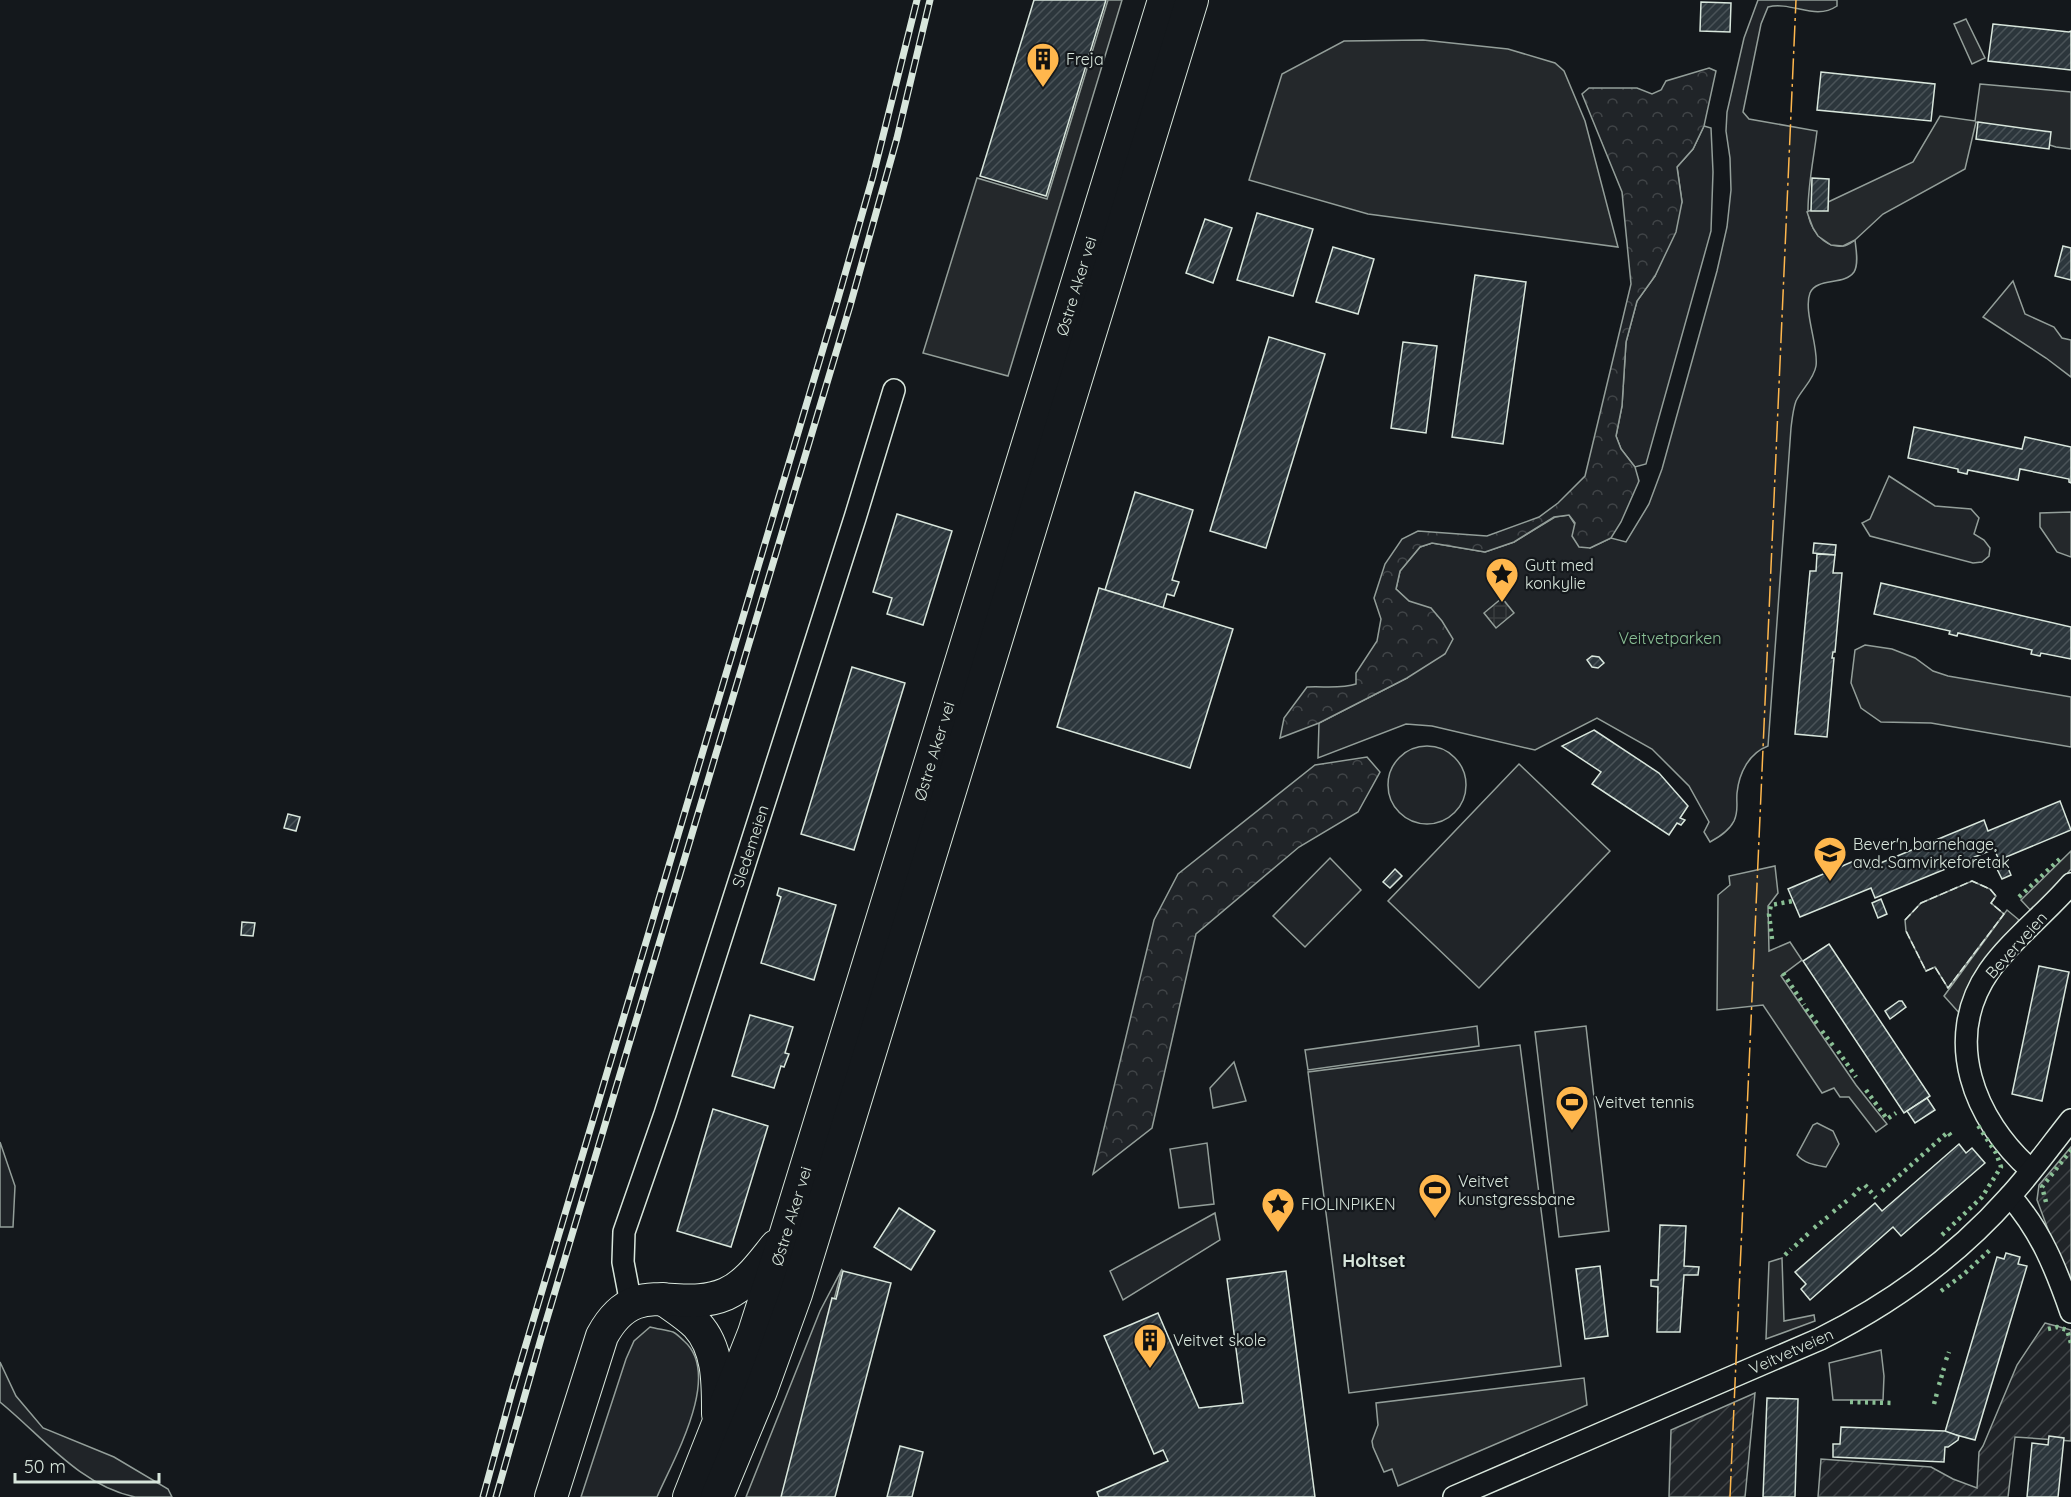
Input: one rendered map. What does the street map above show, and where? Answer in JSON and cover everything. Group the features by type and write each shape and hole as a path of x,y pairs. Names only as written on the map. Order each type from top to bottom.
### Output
{"highway":[{"name":"Østre Aker vei","path":"689,1497 754,1333 786,1233 1164,0"},
{"name":"Østre Aker vei","path":"717,1497 761,1391 796,1294 1192,0"},
{"path":"551,1497 602,1336 615,1315 631,1304 645,1299 710,1298 735,1289 745,1282 786,1233"},
{"path":"663,1299 697,1325 710,1343 718,1380 718,1425"}],"street":[{"name":"Sledemeien","path":"631,1304 623,1262 624,1232 665,1114 894,390"},
{"name":"Beverveien","path":"2031,1170 2000,1138 1978,1100 1967,1058 1967,1028 1974,999 1989,971 2071,885"},
{"name":"Veitvetveien","path":"1454,1497 1855,1322 1930,1272 1973,1234 2010,1196 2071,1120"},
{"path":"2010,1196 2025,1212 2055,1265 2071,1312"}],"green space":[{"name":"Veitvetparken","path":"1758,0 1837,0 1837,6 1820,12 1786,6 1768,7 1761,24 1743,112 1749,119 1817,131 1809,190 1809,217 1818,236 1830,244 1845,246 1855,240 1857,261 1856,269 1850,276 1818,285 1813,288 1808,301 1816,366 1813,375 1796,401 1793,411 1768,746 1755,753 1743,771 1738,786 1736,817 1732,825 1710,842 1704,832 1709,822 1689,786 1652,749 1597,718 1535,750 1432,726 1406,724 1318,758 1319,723 1407,678 1411,603 1396,589 1400,571 1420,547 1432,543 1485,552 1514,542 1555,517 1569,515 1590,548 1611,538 1626,542 1649,504 1662,469 1727,227 1731,190 1726,131 1727,112 1744,38"},
{"path":"1709,68 1716,71 1704,126 1693,149 1677,167 1682,202 1676,232 1655,276 1637,301 1626,342 1622,406 1616,436 1621,449 1635,467 1639,481 1621,522 1611,538 1590,548 1579,547 1572,536 1575,523 1569,515 1554,517 1514,542 1485,552 1432,543 1420,547 1400,571 1396,589 1409,601 1431,608 1442,621 1453,639 1445,654 1407,678 1319,723 1280,738 1284,718 1307,687 1338,687 1356,684 1356,673 1377,641 1381,619 1374,598 1385,564 1402,539 1418,531 1487,536 1539,517 1558,503 1585,476 1631,284 1622,192 1582,94 1589,88 1637,88 1652,94 1661,90 1666,81"},
{"path":"1704,126 1711,128 1713,172 1711,231 1646,464 1635,467 1621,449 1616,436 1622,406 1626,342 1637,301 1655,276 1682,202 1677,167 1693,149"},
{"path":"2013,281 2025,314 2054,327 2062,338 2071,340 2071,377 1983,317"},
{"path":"1889,476 1935,506 1971,509 1979,518 1974,534 1984,540 1990,548 1989,556 1982,562 1973,563 1870,536 1862,523 1870,519"},
{"path":"1427,746 1442,749 1459,763 1466,785 1463,800 1449,817 1427,824 1412,821 1395,807 1388,785 1391,770 1405,753"},
{"path":"1367,757 1380,772 1358,812 1299,847 1196,934 1152,1128 1093,1174 1154,920 1178,874 1315,765"},
{"path":"1519,764 1610,851 1479,988 1388,901"},
{"path":"1330,858 1361,890 1305,947 1273,916"},
{"path":"1972,881 1990,889 1996,896 1991,903 2004,914 1948,988 1935,967 1926,971 1906,931 1905,920 1921,903"},
{"path":"1477,1026 1479,1046 1308,1070 1305,1050"},
{"name":"Veitvet tennis","path":"1586,1026 1609,1231 1559,1237 1535,1032"},
{"name":"Veitvet kunstgressbane","path":"1520,1045 1561,1366 1349,1393 1308,1072"},
{"path":"1234,1062 1246,1101 1213,1108 1210,1088"},
{"path":"1817,1123 1833,1131 1839,1144 1826,1167 1814,1165 1797,1155 1813,1125"},
{"path":"0,1142 15,1186 13,1227 0,1227"},
{"path":"1207,1143 1214,1204 1179,1208 1170,1149"},
{"path":"2071,1147 2071,1291 2037,1200 2039,1185"},
{"path":"1215,1213 1220,1240 1123,1300 1110,1271"},
{"path":"842,1269 783,1497 746,1497 820,1311"},
{"path":"2045,1323 2071,1330 2071,1441 2015,1437 2008,1497 1818,1497 1821,1459 1931,1467 1977,1488 1979,1452 2017,1365"},
{"path":"650,1327 674,1333 684,1341 695,1356 698,1375 697,1396 683,1440 657,1497 581,1497 626,1359 634,1341"},
{"path":"1881,1350 1884,1376 1883,1400 1833,1400 1829,1363"},
{"path":"0,1362 16,1396 43,1428 114,1457 168,1489 172,1497 135,1497 115,1491 96,1482 62,1458 0,1402"},
{"path":"1755,1393 1745,1497 1669,1497 1671,1430"}],"shaded area":[{"path":"1108,0 1122,0 1008,376 923,353 977,178 1047,199"},
{"path":"1966,19 1985,58 1972,64 1954,24"},
{"path":"1423,40 1508,49 1555,63 1564,71 1585,121 1618,247 1368,214 1249,180 1282,74 1344,41"},
{"path":"1980,84 2071,92 2071,149 2056,147 1976,122 1965,169 1883,214 1855,240 1843,246 1831,245 1818,236 1807,212 1913,162 1940,116 1975,121"},
{"path":"2071,512 2071,557 2057,552 2040,527 2040,513"},
{"path":"1502,598 1514,613 1496,628 1484,613"},
{"path":"1865,645 1892,649 1915,658 1933,671 1948,676 2071,697 2071,747 1931,723 1881,722 1861,708 1851,683 1855,650"},
{"path":"2071,851 2071,869 2034,914 2021,900"},
{"path":"1775,866 1778,893 1768,906 1769,951 1790,942 1802,960 1781,976 1856,1085 1887,1124 1876,1132 1849,1097 1840,1097 1834,1088 1822,1093 1763,1005 1717,1010 1718,895 1730,885 1729,876"},
{"path":"2007,910 2019,920 1980,972 1961,1015 1944,996"},
{"path":"1782,1258 1784,1321 1814,1315 1815,1321 1766,1339 1769,1262"},
{"path":"1584,1378 1587,1405 1398,1486 1392,1469 1384,1472 1373,1447 1372,1441 1378,1425 1376,1403"}],"building":[{"name":"Freja","path":"1034,0 1106,0 1046,196 980,176"},
{"path":"1701,2 1731,3 1730,32 1700,31"},
{"path":"1993,24 2071,31 2071,70 1988,61"},
{"path":"1821,72 1935,84 1931,121 1817,110"},
{"path":"1978,122 2051,132 2049,149 1976,139"},
{"path":"1812,178 1829,179 1828,211 1811,211"},
{"path":"1257,213 1313,229 1293,296 1237,280"},
{"path":"1205,219 1232,228 1213,283 1186,273"},
{"path":"2063,246 2071,248 2071,280 2055,276"},
{"path":"1333,247 1374,259 1358,314 1316,302"},
{"path":"1475,275 1526,282 1503,444 1452,437"},
{"path":"1269,337 1325,354 1266,548 1210,531"},
{"path":"1403,342 1437,346 1426,433 1391,428"},
{"path":"1914,427 2022,449 2025,437 2071,447 2071,483 2069,479 2020,469 2018,480 1968,470 1967,474 1958,472 1958,469 1908,458"},
{"path":"1135,492 1193,510 1172,580 1179,582 1174,596 1167,594 1163,608 1105,590"},
{"path":"897,514 952,531 923,625 887,614 892,598 873,592"},
{"path":"1814,543 1836,545 1835,555 1813,553"},
{"path":"1817,554 1835,555 1833,573 1842,573 1835,652 1832,658 1834,658 1827,737 1795,734 1810,571 1816,571"},
{"path":"1881,583 2071,627 2071,659 2041,653 2040,656 2031,654 2032,650 1958,633 1957,636 1949,634 1950,631 1874,614"},
{"path":"1099,588 1233,629 1190,768 1057,727"},
{"path":"1592,656 1599,657 1604,663 1598,668 1592,667 1587,660"},
{"path":"852,667 905,683 854,850 801,834"},
{"path":"1594,730 1659,773 1688,806 1680,818 1685,820 1681,825 1677,823 1669,835 1592,784 1601,772 1562,746"},
{"path":"2060,801 2071,830 1999,860 1994,849 1875,898 1871,888 1800,917 1788,889 1861,858 1866,869 1984,820 1988,831"},
{"path":"288,814 300,817 296,831 284,828"},
{"path":"2005,861 2011,875 2002,879 1995,865"},
{"path":"1395,869 1402,876 1390,888 1383,882"},
{"path":"779,888 836,905 814,980 761,963 781,897 777,895"},
{"path":"1881,899 1887,914 1878,918 1872,903"},
{"path":"242,922 255,923 253,936 241,935"},
{"path":"1829,944 1930,1096 1904,1113 1803,961"},
{"path":"2039,966 2069,972 2042,1101 2012,1094"},
{"path":"1902,1001 1906,1007 1890,1019 1885,1011"},
{"path":"750,1015 793,1027 785,1053 789,1054 784,1067 781,1066 774,1088 732,1076"},
{"path":"1927,1098 1935,1110 1915,1123 1907,1111"},
{"path":"713,1109 768,1126 731,1247 677,1231"},
{"path":"1959,1144 1966,1153 1972,1148 1985,1163 1901,1236 1893,1227 1810,1300 1801,1289 1806,1284 1795,1272 1875,1203 1882,1211"},
{"path":"899,1208 935,1231 911,1270 874,1247"},
{"path":"1660,1225 1686,1226 1684,1266 1699,1267 1698,1275 1684,1275 1680,1332 1657,1332 1658,1287 1651,1286 1651,1280 1658,1280"},
{"path":"2006,1253 2020,1257 2018,1264 2027,1266 1975,1440 1945,1432 1997,1257 2004,1259"},
{"path":"1600,1266 1608,1336 1585,1339 1576,1269"},
{"path":"843,1271 891,1283 835,1497 781,1497 832,1298 836,1299"},
{"name":"Veitvet skole","path":"1286,1271 1315,1497 1099,1497 1097,1492 1168,1461 1163,1450 1154,1454 1104,1336 1158,1313 1199,1408 1243,1403 1227,1279"},
{"path":"1767,1398 1798,1399 1795,1497 1763,1497"},
{"path":"1841,1427 1945,1431 1959,1436 1958,1440 1945,1447 1944,1462 1833,1457 1833,1444 1840,1444"},
{"path":"2049,1436 2064,1438 2058,1497 2027,1497 2032,1443 2048,1445"},
{"path":"900,1446 923,1452 912,1497 887,1497"}],"railway":[{"path":"483,1497 513,1388 837,302 873,176 917,0"},
{"path":"496,1497 542,1335 850,306 897,138 930,0"}],"hedge":[{"path":"2019,897 2062,857"},
{"path":"1772,939 1769,914 1771,905 1793,901"},
{"path":"1783,973 1804,1005"},
{"path":"1806,1009 1819,1026"},
{"path":"1822,1031 1834,1047"},
{"path":"1838,1051 1856,1077"},
{"path":"1866,1090 1887,1119 1896,1113"},
{"path":"1942,1235 1982,1197 2001,1167 1996,1153 1977,1124"},
{"path":"1882,1191 1948,1132 1951,1136"},
{"path":"2046,1202 2042,1187 2071,1150"},
{"path":"1865,1185 1876,1198"},
{"path":"1853,1196 1860,1188"},
{"path":"1833,1212 1849,1199"},
{"path":"1814,1228 1830,1215"},
{"path":"1795,1246 1810,1232"},
{"path":"1941,1291 1964,1274 1992,1248"},
{"path":"1785,1255 1791,1249"},
{"path":"2048,1329 2057,1327 2067,1330 2071,1343"},
{"path":"1946,1360 1949,1352"},
{"path":"1939,1385 1944,1368"},
{"path":"1934,1404 1937,1393"},
{"path":"1850,1402 1893,1403"}],"fence":[{"path":"1905,920 1921,903 1972,881 1990,889 1996,896 1991,903 2004,914 1948,988 1935,967 1926,971 1906,931"}],"power":[{"path":"1730,1497 1796,0"}],"place":[{"name":"Freja","path":"1043,88"},
{"name":"Gutt med konkylie","path":"1502,603"},
{"name":"Bever'n barnehage, avd. Samvirkeforetak","path":"1830,882"},
{"name":"Veitvet tennis","path":"1572,1131"},
{"name":"Veitvet kunstgressbane","path":"1435,1219"},
{"name":"FIOLINPIKEN","path":"1278,1233"},
{"name":"Veitvet skole","path":"1150,1369"}],"district":[{"name":"Holtset","path":"1374,1260"}]}
